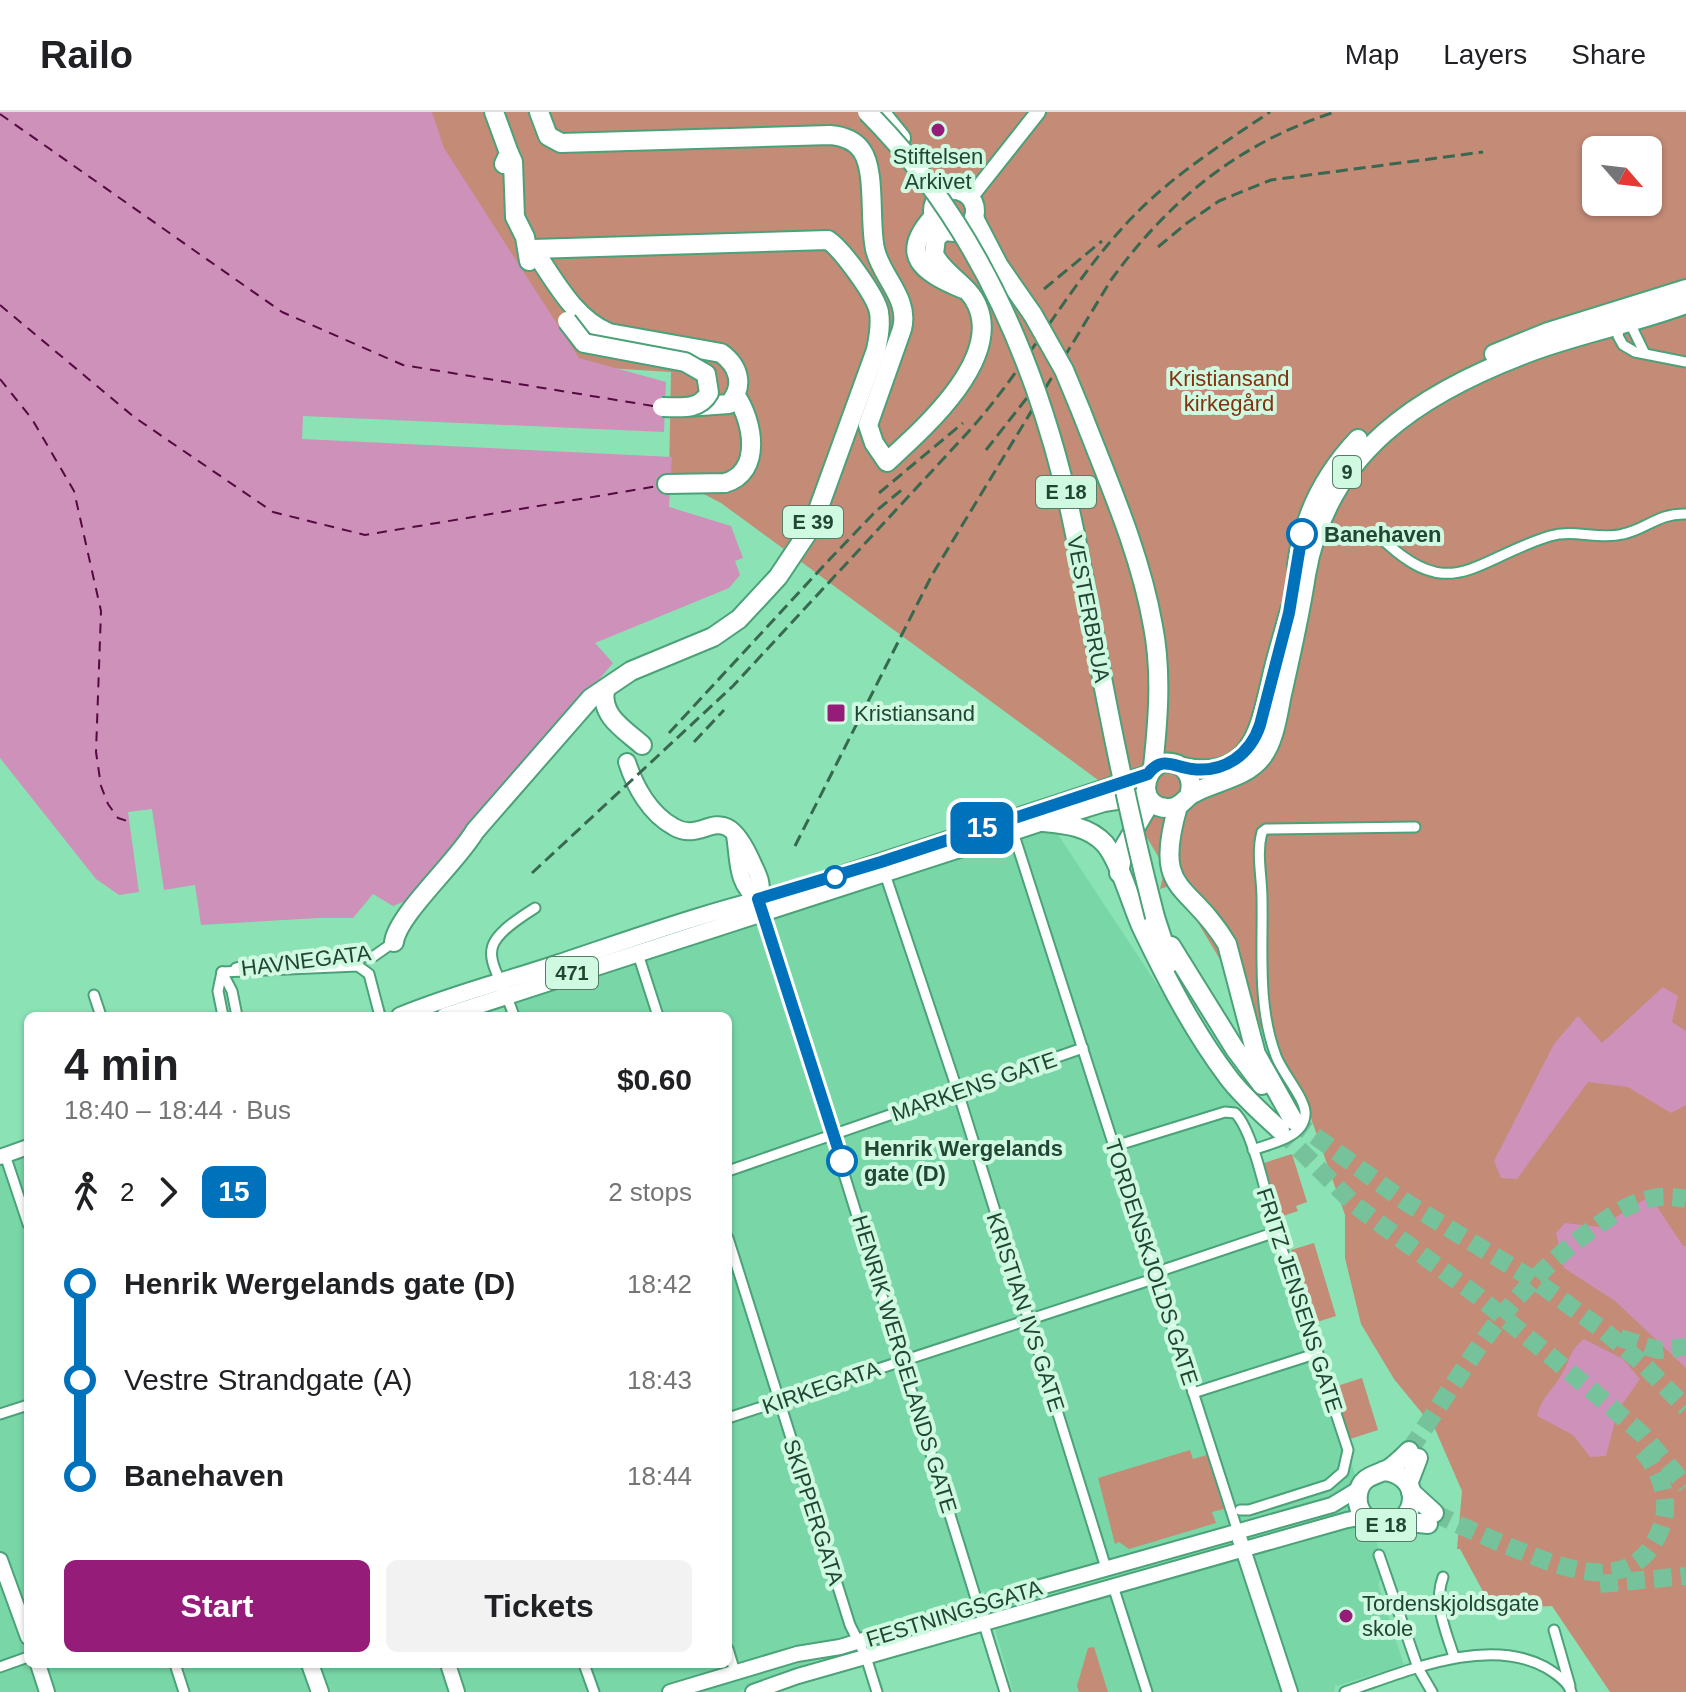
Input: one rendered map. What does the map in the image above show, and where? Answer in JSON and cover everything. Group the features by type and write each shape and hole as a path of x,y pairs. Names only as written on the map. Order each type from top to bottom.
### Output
{"highway":[{"path":"494,112 509,153 504,162 506,220 517,242 530,248 574,308 596,328 721,353 737,369 739,383 736,396 729,404 719,406 662,407 700,403 709,393 706,374 685,362 584,343 527,259 530,248"},
{"path":"539,112 548,136 561,143 830,135 858,145 867,160 873,234 879,265 901,301 904,313 902,329 868,425 874,443 887,462 939,412 970,367 981,338 980,312 969,291 937,278 924,270 918,260 917,239 950,215 959,191 970,198"},
{"path":"865,112 950,215"},
{"name":"VESTERBRUA","path":"865,112 924,175 950,211 993,286 1028,365 1063,478 1123,785 1155,917 1235,1049 1286,1125"},
{"path":"880,112 936,184 950,215"},
{"name":"E 18","path":"950,215 999,266 1033,315 1064,370 1144,584 1154,630 1158,720 1145,785 1150,799"},
{"name":"E 39","path":"394,942 399,924 591,698 631,671 713,637 739,619 778,577 810,529 818,510 876,350 881,327 878,307 840,248 828,240 530,248"},
{"name":"9","path":"1183,801 1248,770 1266,751 1278,711 1317,530 1337,486 1366,449 1416,410 1478,375 1532,352 1624,320 1686,289"},
{"name":"9","path":"1179,765 1197,770 1219,767 1244,754 1256,739 1289,613 1302,534 1327,480 1352,446 1380,420 1461,370 1536,336 1624,320 1686,304"},
{"path":"667,484 725,483 733,481 744,471 750,461 751,448 746,413 736,396"},
{"path":"605,690 603,703 607,711 642,745"},
{"name":"E 18","path":"1158,720 1179,765 1191,781 1169,838 1168,865 1173,878 1227,944 1256,1054 1286,1125"},
{"path":"1150,771 1161,763 1179,765"},
{"path":"1119,873 1124,847 1150,799 1164,808 1183,801"},
{"path":"1043,822 1069,825 1098,838 1106,846 1179,1002 1199,1034 1247,1100 1286,1125"},
{"name":"E 18","path":"1383,1471 1400,1476 1410,1488 1431,1518 1378,1525 1365,1517 1358,1503 1360,1488 1367,1478 1414,1455 1410,1488 1409,1510 1400,1521"}],"main road":[{"path":"970,198 1038,112"},
{"path":"627,762 638,791 673,827 683,831 716,825 735,833 741,879 747,892 761,906"},
{"name":"471","path":"409,1012 439,999 503,988 761,906 1150,771"},
{"name":"471","path":"761,906 885,874 1104,803 1150,799"},
{"name":"471","path":"453,1012 503,988"},
{"path":"3,1156 24,1148"},
{"name":"FESTNINGSGATA","path":"670,1692 797,1654 859,1642 1332,1505 1360,1488"},
{"name":"FESTNINGSGATA","path":"753,1692 1243,1548 1365,1517"},
{"name":"TORDENSKJOLDS GATE","path":"1238,1532 1290,1692"},
{"path":"0,1560 24,1626"},
{"path":"39,1668 47,1692"},
{"path":"311,1668 320,1692"},
{"path":"449,1668 457,1692"}],"street":[{"path":"1624,320 1618,336 1623,345 1635,352 1686,362"},
{"path":"1624,320 1644,352"},
{"path":"1376,533 1405,561 1437,572 1456,574 1481,567 1515,549 1553,535 1625,534 1655,519 1686,514"},
{"path":"1253,1150 1297,1132 1306,1117 1305,1106 1276,1057 1266,1020 1262,978 1262,832 1266,829 1415,827"},
{"name":"TORDENSKJOLDS GATE","path":"1013,832 1238,1532"},
{"name":"KRISTIAN IVS GATE","path":"885,874 958,1092 1106,1568"},
{"name":"HENRIK WERGELANDS GATE","path":"761,906 1005,1692"},
{"path":"512,1012 491,960 490,950 507,925 535,908"},
{"name":"HAVNEGATA","path":"222,972 247,965 374,956 394,942"},
{"path":"635,946 657,1012"},
{"name":"HAVNEGATA","path":"222,972 352,965 369,974 379,1012"},
{"path":"222,972 218,991 222,1012"},
{"path":"222,972 232,991 236,1012"},
{"path":"94,995 100,1012"},
{"name":"MARKENS GATE","path":"732,1170 1083,1048"},
{"name":"FRITZ JENSENS GATE","path":"1115,1146 1225,1112 1235,1113 1241,1118 1253,1150 1276,1232 1348,1450 1343,1472 1328,1485 1249,1510 1240,1510"},
{"path":"3,1156 24,1213"},
{"name":"KIRKEGATA","path":"732,1417 1147,1281 1156,1275 1276,1232"},
{"name":"SKIPPERGATA","path":"732,1251 850,1625 866,1657 877,1692"},
{"path":"1193,1393 1318,1353"},
{"path":"0,1414 24,1406"},
{"path":"1379,1555 1418,1668 1432,1692"},
{"path":"1443,1577 1438,1591 1439,1607 1454,1657"},
{"path":"1113,1586 1147,1692"},
{"path":"1554,1630 1570,1689"},
{"path":"1345,1692 1454,1657 1514,1656 1553,1672 1570,1689"},
{"path":"0,1667 24,1658"},
{"path":"732,1662 735,1672"},
{"path":"176,1668 184,1692"},
{"path":"585,1668 594,1692"}],"shaded area":[{"path":"0,112 432,112 444,148 579,358 666,382 664,432 303,416 302,439 672,457 669,507 731,526 743,558 735,561 740,575 729,588 595,643 613,663 415,897 393,906 373,894 353,918 201,925 195,885 164,890 152,809 128,812 139,892 119,895 96,879 0,758"},
{"path":"1012,833 1057,833 1245,1118 1386,1572 1378,1584 1404,1665 1337,1686 1336,1683 1334,1692 1013,1692 984,1591 738,1692 0,1692 0,1159 24,1150 24,1668 732,1668 732,1012 517,1012 512,997"},
{"path":"1663,987 1678,996 1672,1022 1686,1031 1686,1105 1671,1113 1628,1087 1588,1082 1517,1179 1501,1178 1494,1161 1554,1044 1578,1016 1602,1043"},
{"path":"1650,1196 1683,1246 1686,1246 1686,1368 1615,1301 1564,1268 1556,1233 1565,1223 1600,1227"},
{"path":"1584,1339 1623,1359 1640,1379 1618,1410 1606,1456 1590,1457 1573,1435 1537,1416 1572,1353"}],"green space":[{"name":"Kristiansand kirkegård","path":"427,112 1686,112 1686,1692 1610,1692 1552,1606 1492,1608 1460,1549 1457,1549 1462,1491 1435,1429 1394,1379 1361,1324 1345,1258 1345,1215 1306,1104 1175,884 1160,889 1165,868 1124,799 721,503 669,476 671,372 575,366 435,136"},
{"path":"1292,1154 1307,1202 1296,1206 1298,1211 1280,1217 1264,1163"},
{"path":"1314,1243 1336,1316 1314,1323 1291,1250"},
{"path":"1362,1378 1378,1430 1350,1439 1334,1387"},
{"path":"1190,1450 1193,1459 1207,1455 1224,1509 1212,1512 1216,1523 1129,1549 1119,1542 1115,1544 1098,1478"},
{"path":"1094,1647 1108,1692 1079,1692 1077,1686 1088,1648"}],"ferry route":[{"path":"0,114 282,312 403,365 653,406"},
{"path":"0,305 134,417 273,512 365,535 658,486"},
{"path":"0,379 32,419 74,491 101,611 96,752 101,786 118,818 130,822"}],"tunnel":[{"path":"1293,1120 1404,1201 1537,1282 1603,1330 1643,1364 1686,1408"},
{"path":"1280,1130 1356,1206 1479,1297 1643,1435 1686,1486"},
{"path":"1409,1451 1490,1332 1534,1279 1561,1254 1602,1222 1635,1203 1659,1197 1686,1199"},
{"path":"1620,1338 1658,1350 1686,1347"},
{"path":"1434,1513 1558,1565 1578,1570 1618,1571 1635,1563 1649,1550 1664,1517 1665,1496 1659,1476 1641,1449"},
{"path":"1600,1584 1686,1576"}],"railway":[{"path":"532,873 733,686 970,430 1104,249 1141,208 1176,178 1270,112"},
{"path":"795,846 932,575 1111,280 1157,224 1209,177 1268,140 1335,112"},
{"path":"1158,247 1219,201 1271,180 1483,152"},
{"path":"1044,289 1102,241"},
{"path":"986,450 1037,385"},
{"path":"879,493 963,423"},
{"path":"669,733 829,560 876,511 904,488"},
{"path":"694,742 724,710"}],"bus line":[{"name":"15","path":"842,1161 758,899 783,894 1148,774 1161,763 1208,769 1244,754 1256,739 1260,725 1289,613 1302,534"}],"place":[{"name":"Stiftelsen Arkivet","path":"938,130"},
{"name":"Banehaven","path":"1302,534"},
{"name":"Kristiansand","path":"836,713"},
{"name":"Henrik Wergelands gate (D)","path":"842,1161"},
{"name":"Tordenskjoldsgate skole","path":"1346,1616"}]}
